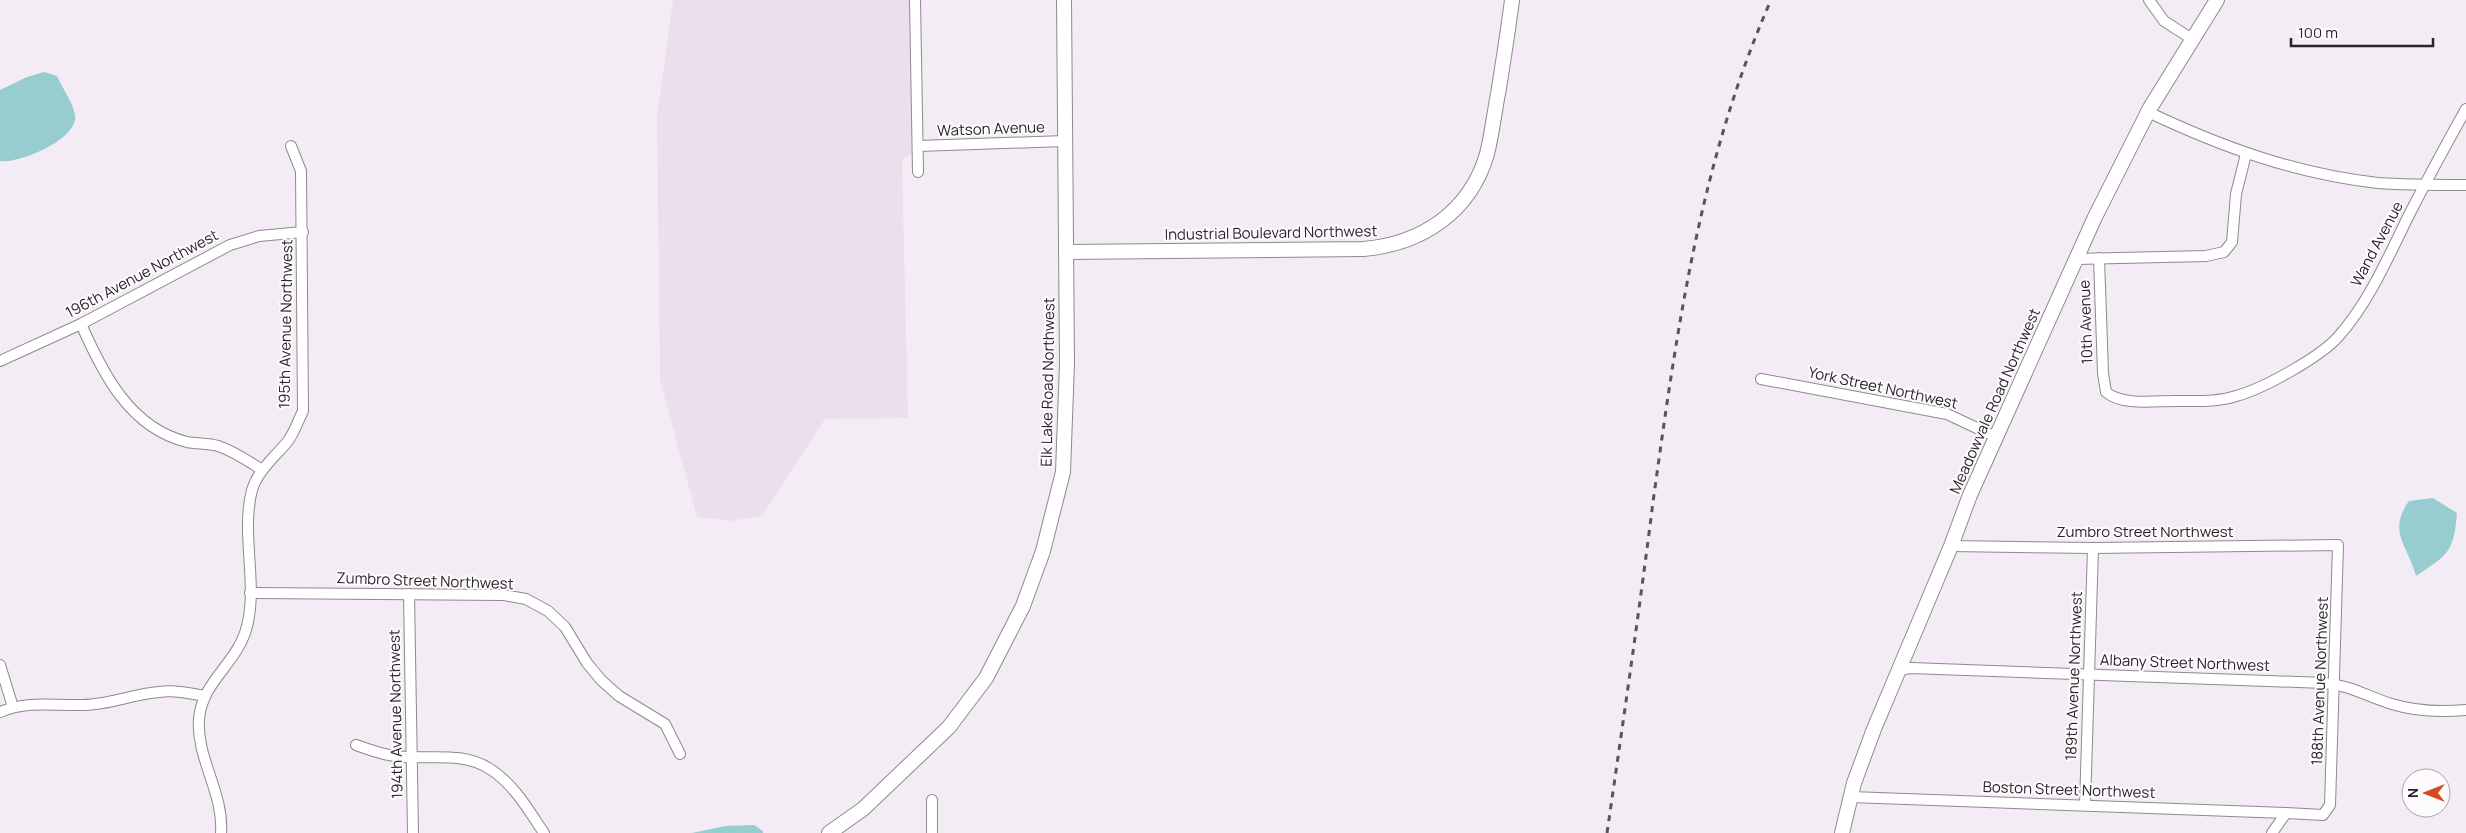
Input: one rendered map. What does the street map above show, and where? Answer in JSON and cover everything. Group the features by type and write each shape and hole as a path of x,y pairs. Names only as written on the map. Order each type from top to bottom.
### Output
{"street":[{"path":"916,0 918,172"},
{"name":"Elk Lake Road Northwest","path":"829,833 863,809 949,727 986,678 1023,606 1043,551 1063,472 1067,362 1064,0"},
{"name":"Industrial Boulevard Northwest","path":"1066,252 1363,249 1400,243 1423,234 1455,209 1466,197 1482,169 1492,129 1512,0"},
{"path":"2149,0 2164,21 2192,39"},
{"name":"Meadowvale Road Northwest","path":"1842,833 1851,797 1874,729 1951,546 1970,495 2076,259 2148,112 2217,0"},
{"name":"Wand Avenue","path":"2104,385 2106,392 2117,399 2213,401 2238,396 2319,353 2338,337 2353,318 2375,281 2466,109"},
{"path":"2148,112 2246,154 2339,177 2379,183 2466,185"},
{"name":"Watson Avenue","path":"918,146 1065,141"},
{"name":"195th Avenue Northwest","path":"222,833 218,798 200,737 200,716 205,696 242,642 248,621 252,490 262,470 289,440 303,411 301,171 291,146"},
{"path":"2076,259 2206,256 2224,252 2229,248 2234,236 2236,194 2246,154"},
{"name":"196th Avenue Northwest","path":"0,361 81,324 230,245 259,236 303,232"},
{"name":"10th Avenue","path":"2099,258 2104,385"},
{"path":"81,324 94,355 114,389 133,413 158,431 188,442 217,446 237,454 262,470"},
{"name":"York Street Northwest","path":"1761,379 1947,414 1996,437"},
{"name":"Zumbro Street Northwest","path":"1951,546 2093,548 2338,545"},
{"name":"188th Avenue Northwest","path":"2323,815 2330,805 2336,684 2338,545"},
{"name":"189th Avenue Northwest","path":"2085,805 2093,548"},
{"name":"Zumbro Street Northwest","path":"250,593 504,595 526,599 548,611 565,627 587,663 619,696 665,724 680,754"},
{"name":"194th Avenue Northwest","path":"408,594 413,833"},
{"path":"0,664 13,707"},
{"name":"Albany Street Northwest","path":"1899,670 1911,668 2336,684 2355,689 2393,705 2416,709 2466,710"},
{"path":"0,712 13,707 41,703 83,705 110,703 158,692 178,692 205,696"},
{"path":"356,745 390,756 457,757 474,761 491,769 518,795 544,833"},
{"name":"Boston Street Northwest","path":"1851,797 2323,815"},
{"path":"932,800 932,833"},
{"path":"2272,833 2286,813"}],"shaded area":[{"path":"673,0 909,0 912,154 902,160 908,418 825,419 762,516 730,521 697,517 660,380 657,117"}],"water":[{"path":"44,72 57,76 74,110 74,124 68,133 46,148 20,158 0,161 0,90 27,77"},
{"path":"2433,498 2457,513 2454,537 2447,552 2416,576 2401,539 2400,521 2409,501"},
{"path":"754,825 763,833 692,833 725,826"}],"railway":[{"path":"1607,833 1672,373 1694,246 1726,122 1771,0"}]}
